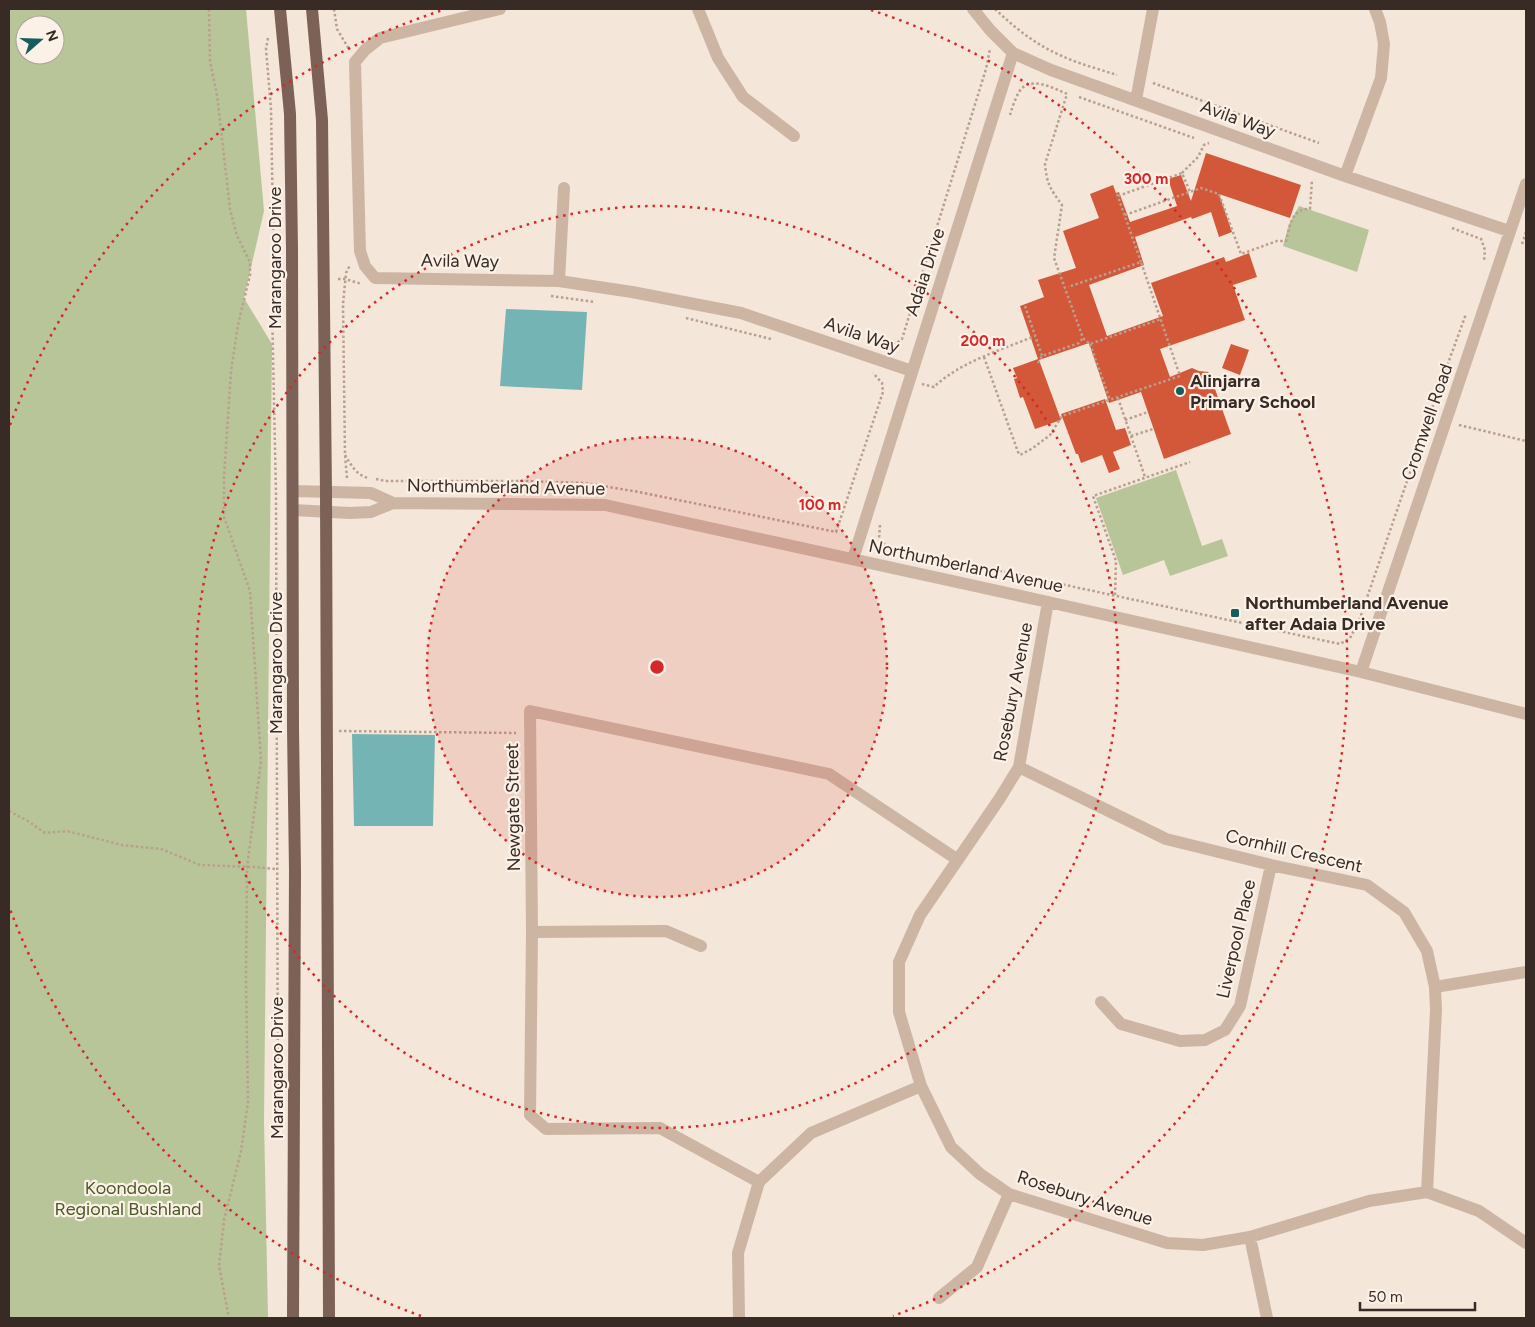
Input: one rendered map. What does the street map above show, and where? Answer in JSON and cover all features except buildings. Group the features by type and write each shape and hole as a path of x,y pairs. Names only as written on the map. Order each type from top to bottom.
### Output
{"main road":[{"name":"Marangaroo Drive","path":"280,9 290,114 292,280 295,870 293,1318"},
{"path":"312,9 322,120 326,492 329,1318"}],"street":[{"path":"358,58 380,38 500,9"},
{"path":"698,9 718,58 743,97 794,136"},
{"name":"Avila Way","path":"973,9 990,30 1013,52 1051,70 1345,176 1509,231"},
{"path":"1136,100 1153,9"},
{"path":"1345,176 1381,78 1384,44 1380,22 1375,9"},
{"name":"Adaia Drive","path":"853,559 1013,52"},
{"name":"Avila Way","path":"358,58 356,62 359,243 365,266 375,278 559,280 741,313 912,371"},
{"name":"Cromwell Road","path":"1361,672 1526,184"},
{"path":"559,280 564,188"},
{"name":"Northumberland Avenue","path":"294,491 370,493 393,503"},
{"name":"Northumberland Avenue","path":"293,510 350,513 371,512 393,503 605,505 1361,672 1526,714"},
{"name":"Rosebury Avenue","path":"1048,602 1019,767 920,915 899,962 899,1012 921,1086 952,1147 980,1174 1009,1194 1167,1243 1203,1245 1250,1238 1369,1200 1427,1192 1479,1212 1526,1243"},
{"name":"Newgate Street","path":"759,1182 660,1128 546,1129 530,1115 532,932 530,711 828,774 958,860"},
{"name":"Cornhill Crescent","path":"1019,767 1166,839 1271,865 1367,885 1404,912 1428,951 1435,987 1436,1010 1427,1192"},
{"name":"Liverpool Place","path":"1101,1002 1121,1024 1180,1041 1205,1040 1225,1030 1240,1006 1271,865"},
{"path":"532,932 666,931 701,946"},
{"path":"1435,987 1526,972"},
{"path":"739,1318 738,1253 759,1182 810,1133 921,1086"},
{"path":"939,1298 977,1267 1009,1194"},
{"path":"1250,1238 1267,1318"}],"path":[{"path":"209,9 210,62 217,95 230,209 237,236 250,262 250,276 238,324 231,371 224,478 224,518 250,591 261,761 248,867 246,980 248,1102 240,1151 224,1220 219,1266 230,1318"},
{"path":"334,9 337,29 347,46 358,58"},
{"path":"995,9 1023,34 1040,45 1064,57 1117,75"},
{"path":"268,34 266,49 272,109 274,279 272,307 276,496 278,1125"},
{"path":"882,346 895,344 902,339 986,69 991,42"},
{"path":"986,69 992,70"},
{"path":"1018,83 1022,88"},
{"path":"1151,83 1319,143"},
{"path":"1009,116 1022,88 1040,84 1067,94 1046,160 1046,175 1051,190 1062,205 1054,258 1083,338 1090,344 1110,400"},
{"path":"1079,97 1194,138"},
{"path":"984,357 1020,454 1034,448 1050,435 1062,416 1180,376 1118,195 1182,173 1198,157 1204,145 1208,142 1213,144"},
{"path":"1182,173 1190,192"},
{"path":"1125,215 1201,188 1219,194 1241,254 1277,241 1286,241 1294,216 1302,210 1310,209 1312,178 1306,176"},
{"path":"1450,227 1481,239 1485,250 1483,264"},
{"path":"348,493 345,454 345,279 359,243"},
{"path":"1068,287 1141,262"},
{"path":"274,279 292,280"},
{"path":"324,279 345,279 363,284"},
{"path":"549,296 595,302"},
{"path":"1025,306 1042,356"},
{"path":"880,522 879,540 893,548 1340,644 1350,638 1359,620 1438,388 1467,311"},
{"path":"680,317 777,342"},
{"path":"1090,344 1161,319"},
{"path":"920,390 922,384 934,387 950,374 984,357 1035,336"},
{"path":"1038,363 1042,356 1079,343 1083,338"},
{"path":"345,454 353,468 362,477 385,481 522,480 585,483 639,492 836,532 883,392 882,383 872,372"},
{"path":"1118,398 1145,477"},
{"path":"1125,420 1148,412"},
{"path":"1445,422 1526,441"},
{"path":"1131,436 1153,429"},
{"path":"1114,596 1116,561 1093,496 1190,462"},
{"path":"326,731 530,733"},
{"path":"9,811 45,832 67,831 122,845 161,849 200,866 295,870"}],"green space":[{"name":"Koondoola Regional Bushland","path":"9,9 246,9 264,211 244,298 272,344 264,1121 268,1318 9,1318"},
{"path":"1299,206 1369,230 1357,272 1283,246 1289,224"},
{"path":"1176,470 1202,546 1222,539 1228,556 1170,576 1164,560 1123,575 1096,498"}],"water":[{"path":"506,309 587,312 582,390 500,386"},
{"path":"352,734 435,735 433,826 354,826"}],"place":[{"name":"Alinjarra Primary School","path":"1180,391"},
{"name":"Northumberland Avenue after Adaia Drive","path":"1235,613"}]}
